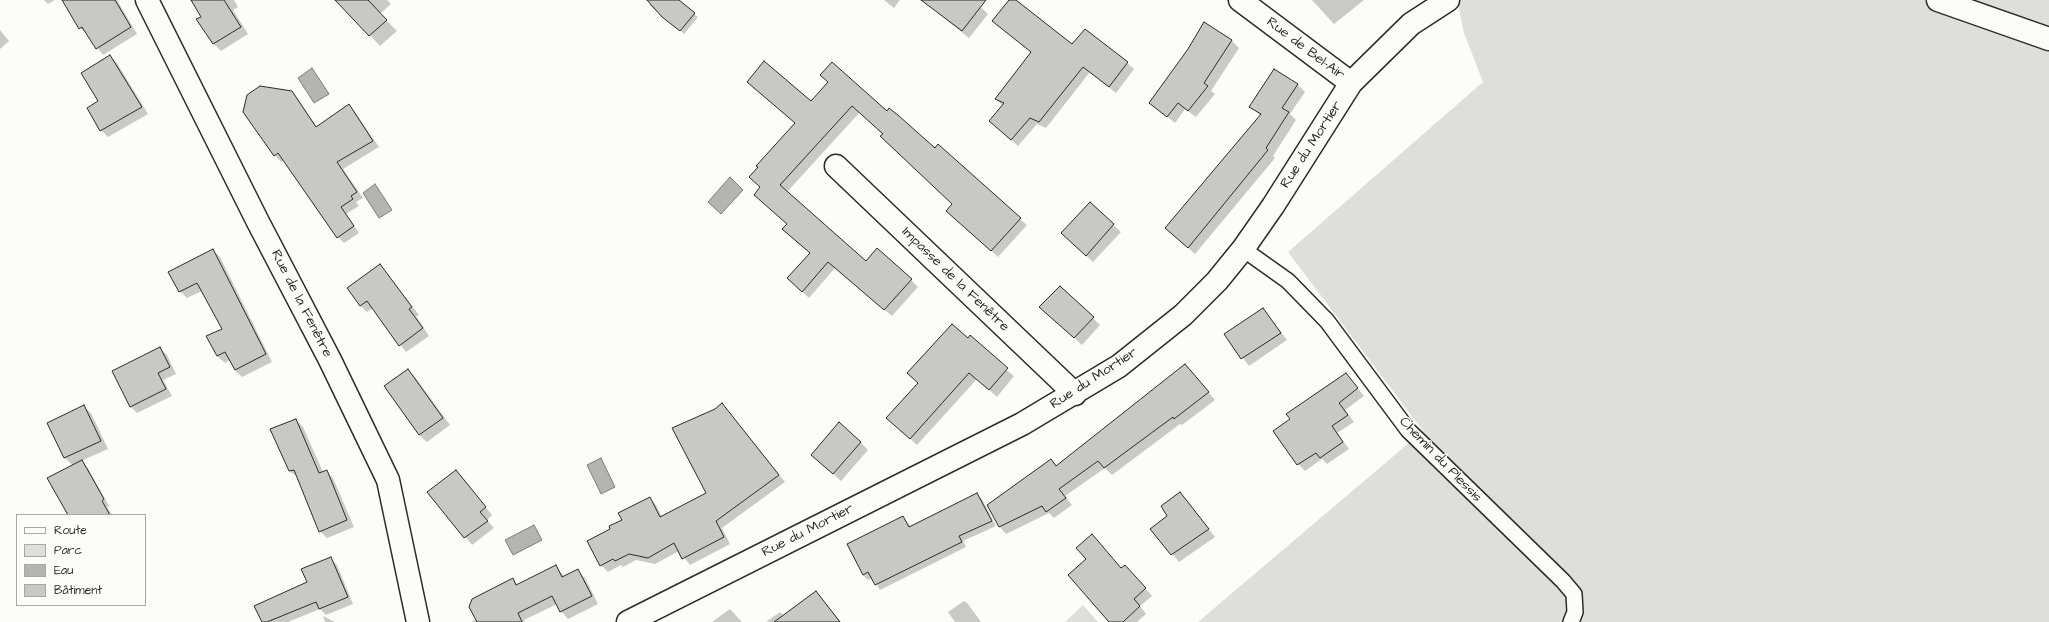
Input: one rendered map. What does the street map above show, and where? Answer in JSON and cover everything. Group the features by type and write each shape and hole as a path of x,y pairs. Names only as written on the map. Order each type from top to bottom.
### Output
{"street":[{"name":"Rue de la Fenêtre","path":"147,0 258,222 330,360 388,480 418,622"},
{"name":"Rue de Bel-Air","path":"1240,0 1351,83"},
{"name":"Rue du Mortier","path":"628,622 1022,424 1120,366 1183,315 1217,281 1243,249 1302,162 1351,83 1411,24 1448,0"},
{"path":"1938,0 2049,39"},
{"name":"Impasse de la Fenêtre","path":"836,166 1075,394"}],"lane":[{"name":"Chemin du Plessis","path":"1243,249 1288,281 1326,320 1408,430 1563,581 1574,594 1575,612 1571,622"}],"green space":[{"path":"1457,0 2049,0 2049,622 1198,622 1423,431 1288,252 1483,82 1464,33"},
{"path":"1083,605 1098,622 1065,622"}],"water":[{"path":"312,68 329,94 314,103 298,78"},
{"path":"730,177 743,190 721,214 708,202"},
{"path":"375,184 392,210 379,218 363,193"},
{"path":"601,458 615,487 601,494 587,465"},
{"path":"534,525 542,540 513,555 505,540"}],"building":[{"path":"62,0 115,0 131,27 96,49 82,27 79,29"},
{"path":"191,0 224,0 241,27 213,44 196,19 201,17"},
{"path":"335,0 368,0 387,20 369,36"},
{"path":"647,0 679,0 695,13 680,31 662,17"},
{"path":"921,0 986,0 962,31"},
{"path":"1009,0 1016,0 1072,44 1085,29 1128,62 1109,87 1083,67 1039,122 1030,118 1011,140 989,121 1004,103 995,99 1031,52 992,21"},
{"path":"1204,22 1232,40 1204,83 1208,86 1188,111 1178,103 1167,117 1149,103 1188,49"},
{"path":"110,55 142,107 100,131 87,108 98,101 81,73"},
{"path":"764,61 811,101 828,82 820,75 832,62 887,111 889,108 935,148 938,144 1021,218 991,251 946,211 952,204 880,136 883,134 852,106 780,185 866,261 877,248 912,279 884,310 828,262 802,292 787,278 810,253 782,229 787,224 754,195 760,187 749,177 758,167 756,166 795,123 747,82"},
{"path":"1274,69 1298,84 1282,108 1289,112 1266,148 1268,150 1188,248 1165,228 1261,114 1249,107"},
{"path":"260,86 292,91 316,127 349,104 373,141 337,162 357,192 351,196 353,199 341,207 354,226 337,238 278,153 274,156 243,112 247,95"},
{"path":"1090,202 1114,224 1086,256 1061,233"},
{"path":"213,249 266,354 235,370 225,352 217,356 206,336 222,329 197,283 179,292 168,272"},
{"path":"380,264 412,307 409,309 423,328 399,346 367,301 360,306 347,288"},
{"path":"1060,286 1094,317 1074,338 1039,307"},
{"path":"1263,308 1281,333 1241,359 1224,334"},
{"path":"952,324 968,338 970,335 1008,368 989,390 969,373 910,439 886,418 918,383 907,373"},
{"path":"160,347 170,367 158,373 166,389 130,407 112,371"},
{"path":"1185,364 1209,392 1174,419 1173,417 1104,468 1098,461 1059,489 1066,498 1046,512 1042,506 999,527 987,505 1051,459 1056,466"},
{"path":"408,369 443,418 419,435 384,386"},
{"path":"1346,373 1358,388 1339,403 1348,415 1332,426 1343,442 1320,458 1316,453 1297,465 1273,431 1290,419 1286,414"},
{"path":"722,403 779,475 716,521 724,537 682,559 674,543 648,558 629,554 615,561 613,559 600,566 587,541 610,529 609,526 622,520 618,513 650,497 660,517 706,493 672,428 715,409"},
{"path":"84,405 101,441 64,458 47,423"},
{"path":"296,419 319,473 327,470 347,520 319,532 294,470 289,471 270,429"},
{"path":"839,422 861,442 833,474 811,455"},
{"path":"82,460 104,499 102,501 109,514 67,514 47,478"},
{"path":"456,470 486,507 480,512 488,521 464,538 427,492"},
{"path":"1180,492 1209,529 1171,555 1150,529 1167,516 1161,506"},
{"path":"977,493 992,521 959,536 962,542 875,585 868,572 863,575 847,544 903,516 909,527"},
{"path":"1092,534 1121,568 1125,565 1146,588 1134,599 1140,606 1123,622 1109,622 1068,575 1086,559 1076,548"},
{"path":"331,557 348,597 319,609 316,602 267,622 262,622 254,606 307,582 301,569"},
{"path":"556,565 562,577 578,569 592,596 560,612 552,596 518,613 522,622 477,622 469,607 472,599 513,578 516,585"},
{"path":"816,591 840,622 774,622"}]}
